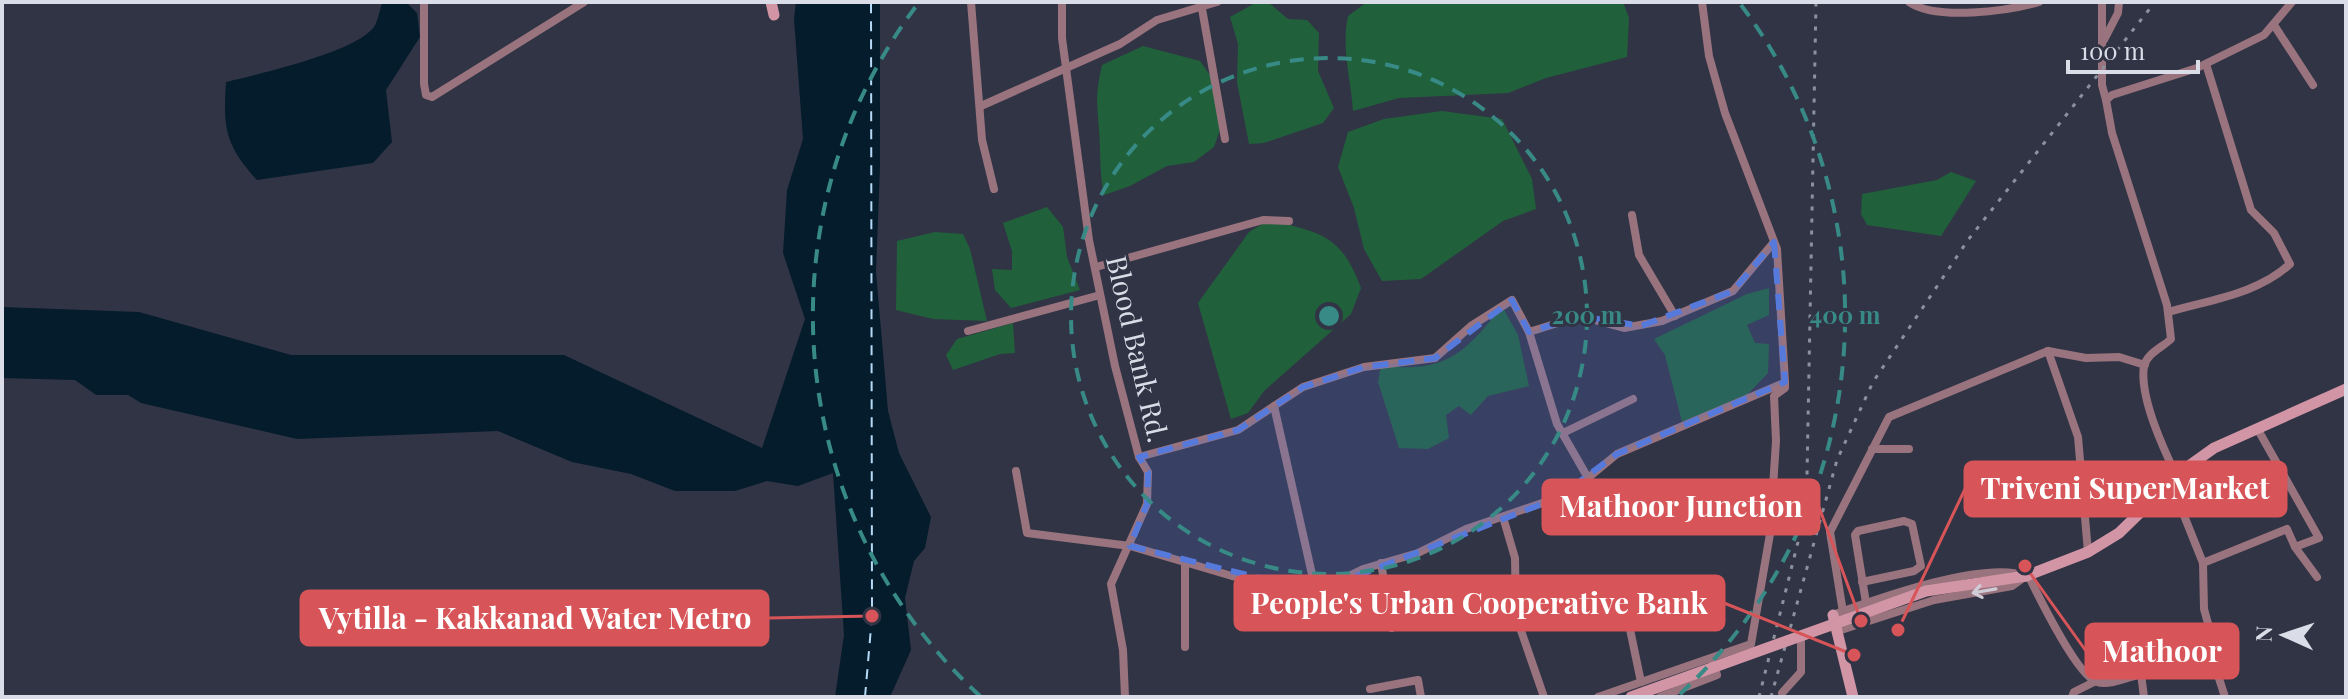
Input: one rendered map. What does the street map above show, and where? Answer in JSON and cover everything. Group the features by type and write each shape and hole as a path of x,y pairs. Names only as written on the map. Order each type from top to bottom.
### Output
{"main road":[{"path":"771,2 774,15"},
{"path":"1631,697 1926,591 2027,575 2088,552 2119,533 2174,480 2214,448 2346,389"},
{"path":"1838,613 1838,631 1853,697"}],"street":[{"path":"424,2 424,84 426,95 432,97 584,2"},
{"path":"971,2 982,140 994,189"},
{"name":"Blood Bank Rd.","path":"1062,2 1065,68 1077,166 1100,295 1139,457 1148,472 1147,504 1111,584 1123,650 1125,697"},
{"path":"981,106 1120,44 1157,20 1201,3 1217,2"},
{"path":"1598,697 1751,644 1770,534 1776,441 1774,396 1785,388 1774,242 1725,113 1709,56 1702,2"},
{"path":"1909,2 1918,8 1958,12 2006,10 2039,2"},
{"path":"2072,697 2074,692 2096,681 2141,674 2161,654 2205,635 2209,627 2204,609 2203,563 2150,407 2145,365 2156,350 2171,339 2168,312 2112,133 2102,85 2102,2"},
{"path":"2102,44 2118,13 2119,2"},
{"path":"2106,100 2112,95 2206,64 2264,35 2292,2"},
{"path":"1201,3 1225,139"},
{"path":"2274,25 2313,85"},
{"path":"2168,312 2253,288 2278,275 2290,264 2274,233 2251,210 2206,64"},
{"path":"1632,215 1639,255 1675,316"},
{"path":"1096,267 1263,220 1289,221"},
{"path":"1529,332 1580,316 1624,328 1675,316 1733,291 1774,242"},
{"path":"968,331 1100,295"},
{"path":"1139,457 1238,430 1303,387 1364,367 1435,358 1471,326 1512,300 1529,332 1540,375 1563,433 1588,478"},
{"path":"2096,681 2062,639 2027,575 2015,571 1970,576 1838,613 1830,532 1889,417 2048,351 2086,358 2119,357 2145,365"},
{"path":"2048,351 2078,437 2088,552"},
{"path":"1016,471 1027,533 1130,546 1232,576 1316,592 1381,563 1418,553 1466,529 1557,498 1617,454 1785,382"},
{"path":"1563,433 1633,399"},
{"path":"1274,406 1316,592"},
{"path":"2257,428 2319,538 2295,547"},
{"path":"1872,449 1909,449"},
{"path":"1503,517 1515,558 1516,616 1544,697"},
{"path":"1862,582 1914,571 1921,566 1912,524 1904,521 1858,531 1855,535 1862,582 1866,603"},
{"path":"2203,563 2287,529 2295,547 2317,577"},
{"path":"1185,561 1185,647"},
{"path":"1381,563 1392,628"},
{"path":"1838,631 1934,600 2012,586 2027,575"},
{"path":"1622,591 1641,682"},
{"path":"1782,693 1801,672 1801,635"},
{"path":"2205,635 2225,697"},
{"path":"1660,697 1717,675 1712,658"},
{"path":"2141,674 2144,697"},
{"path":"1370,689 1418,680 1421,697"}],"highlighted area":[{"path":"1774,242 1777,249 1785,382 1617,454 1557,498 1316,592 1130,546 1147,504 1148,472 1139,457 1238,430 1303,387 1364,367 1435,358 1512,300 1529,332 1580,316 1641,326 1733,291"}],"green space":[{"path":"1257,2 1268,2 1288,19 1307,20 1319,33 1318,71 1334,108 1323,123 1264,143 1249,144 1237,82 1238,44 1230,17"},
{"path":"1367,2 1623,2 1629,18 1627,57 1546,78 1508,93 1399,98 1353,111 1346,28 1348,16"},
{"path":"1143,46 1200,61 1219,88 1225,115 1214,147 1194,162 1167,166 1130,186 1104,195 1097,98 1102,65"},
{"path":"1442,111 1502,119 1532,179 1536,209 1503,221 1421,279 1382,281 1364,249 1354,208 1338,167 1348,132 1384,119"},
{"path":"1951,172 1976,181 1941,236 1867,225 1861,214 1862,194 1937,180"},
{"path":"1047,207 1063,227 1067,257 1080,290 1011,308 995,290 992,269 1012,270 1012,251 1003,223"},
{"path":"1269,220 1316,233 1337,246 1346,256 1361,288 1351,314 1264,391 1248,413 1231,419 1198,303 1249,232"},
{"path":"935,232 963,234 970,249 987,321 933,319 896,310 897,241"},
{"path":"1769,288 1769,315 1747,325 1755,343 1769,344 1768,373 1745,397 1682,422 1665,355 1654,339 1747,294"},
{"path":"1502,306 1518,335 1529,386 1488,396 1471,415 1459,406 1446,415 1449,438 1428,449 1399,448 1378,382 1381,365 1421,367 1451,357 1477,336"},
{"path":"1013,323 1015,353 1000,354 953,370 946,355 957,339"}],"water":[{"path":"406,2 417,13 420,37 386,90 392,142 373,163 257,180 238,156 228,135 226,82 327,54 374,27 382,3"},
{"path":"796,2 880,2 880,166 876,272 888,411 899,453 931,517 925,548 914,561 905,598 911,650 890,697 835,697 844,635 833,473 798,486 767,481 735,491 675,491 631,474 572,462 498,431 297,439 141,403 128,395 96,395 75,380 2,378 2,307 139,312 291,355 564,355 762,448 805,319 783,253 787,190 803,139 794,19"}],"ferry route":[{"path":"865,697 872,616 871,2"}],"railway":[{"path":"1759,697 1798,542 1807,475 1816,2"},
{"path":"1771,697 1837,460 1873,382 1968,240 2155,2"}],"place":[{"name":"Mathoor","path":"2025,566"},
{"name":"Vytilla - Kakkanad Water Metro","path":"872,616"},
{"name":"Mathoor Junction","path":"1861,621"},
{"name":"Triveni SuperMarket","path":"1898,630"},
{"name":"People's Urban Cooperative Bank","path":"1854,655"}]}
